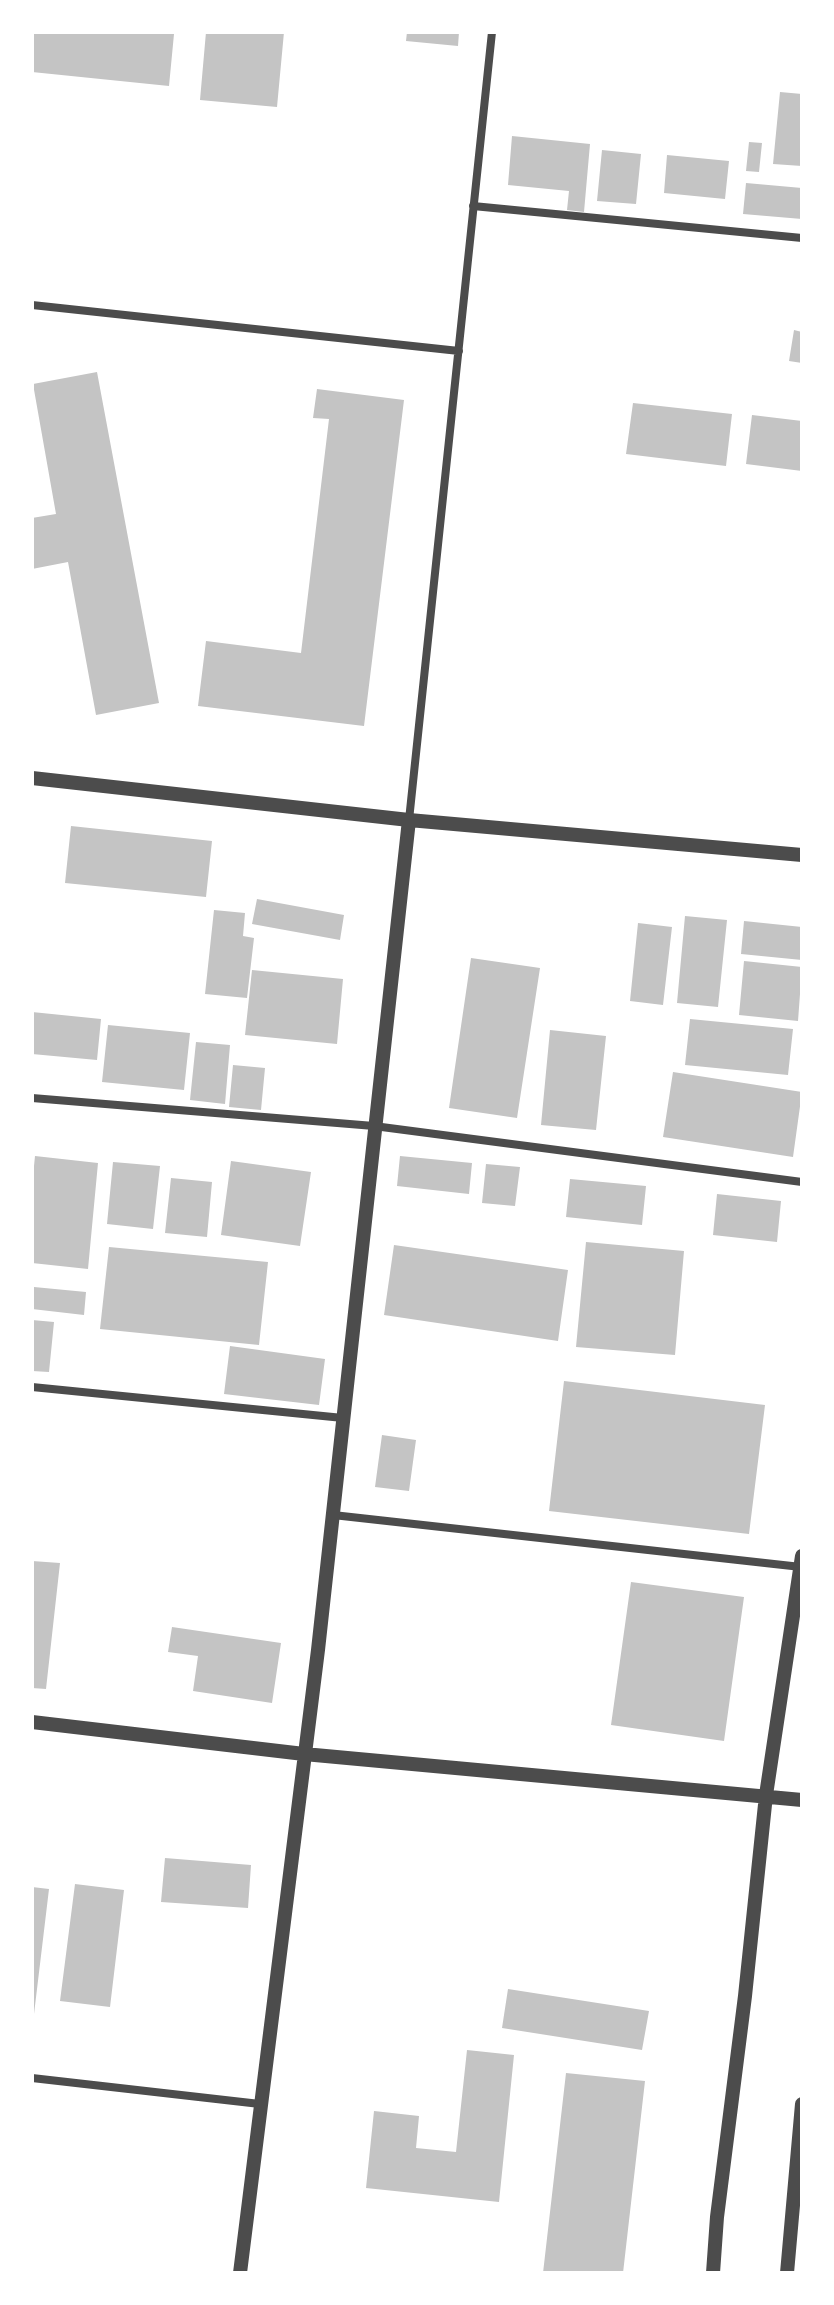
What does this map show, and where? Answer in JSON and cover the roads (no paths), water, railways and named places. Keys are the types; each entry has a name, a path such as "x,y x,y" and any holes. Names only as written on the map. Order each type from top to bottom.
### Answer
{"street":[{"path":"240,2273 318,1650 492,32"},
{"path":"473,206 802,238"},
{"path":"32,305 459,351"},
{"path":"32,778 409,820 802,855"},
{"path":"32,1098 374,1126 802,1182"},
{"path":"32,1387 343,1418"},
{"path":"332,1515 801,1567"},
{"path":"713,2273 766,1795 802,1556"},
{"path":"32,1722 304,1754 802,1800"},
{"path":"32,2078 260,2104"},
{"path":"787,2273 802,2104"}]}
